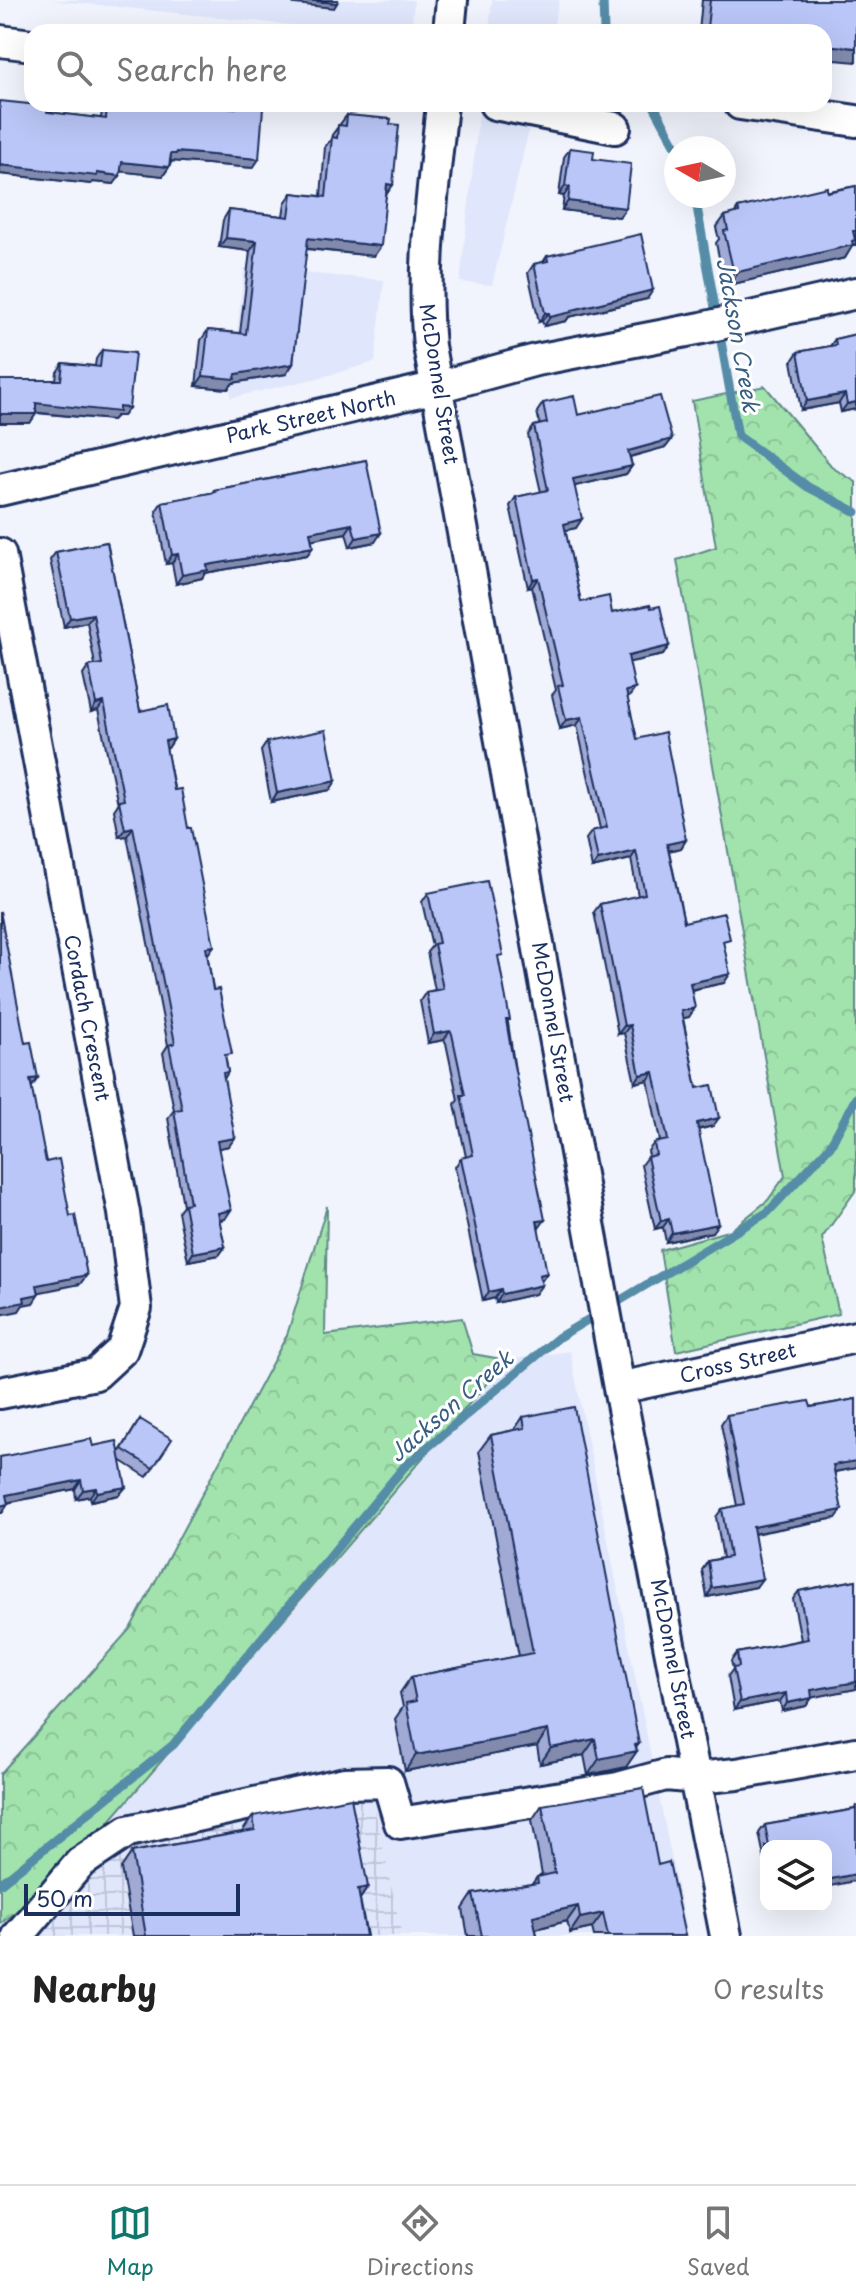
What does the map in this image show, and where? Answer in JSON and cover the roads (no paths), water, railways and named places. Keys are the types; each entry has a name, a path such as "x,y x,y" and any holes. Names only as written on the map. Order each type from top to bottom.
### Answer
{"street":[{"path":"450,24 452,0"},
{"path":"0,41 24,44"},
{"name":"McDonnel Street","path":"441,112 425,286 429,346 619,1388 726,1936"},
{"path":"535,112 615,128"},
{"path":"795,112 856,121"},
{"name":"Park Street North","path":"0,490 437,387 536,360 702,328 856,293"},
{"name":"Cordach Crescent","path":"0,554 124,1213 136,1308 122,1350 96,1374 0,1393"},
{"name":"Cross Street","path":"619,1388 856,1337"},
{"path":"18,1936 80,1863 128,1831 345,1783 388,1782 400,1823 618,1788 666,1775 697,1778 737,1774 856,1753"}],"waterway":[{"name":"Jackson Creek","path":"603,0 604,24"},
{"name":"Jackson Creek","path":"657,112 670,136"},
{"name":"Jackson Creek","path":"697,208 738,436 808,487 856,512"},
{"name":"Jackson Creek","path":"0,1884 173,1745 404,1467 559,1337 768,1212 830,1146 856,1098"}]}
